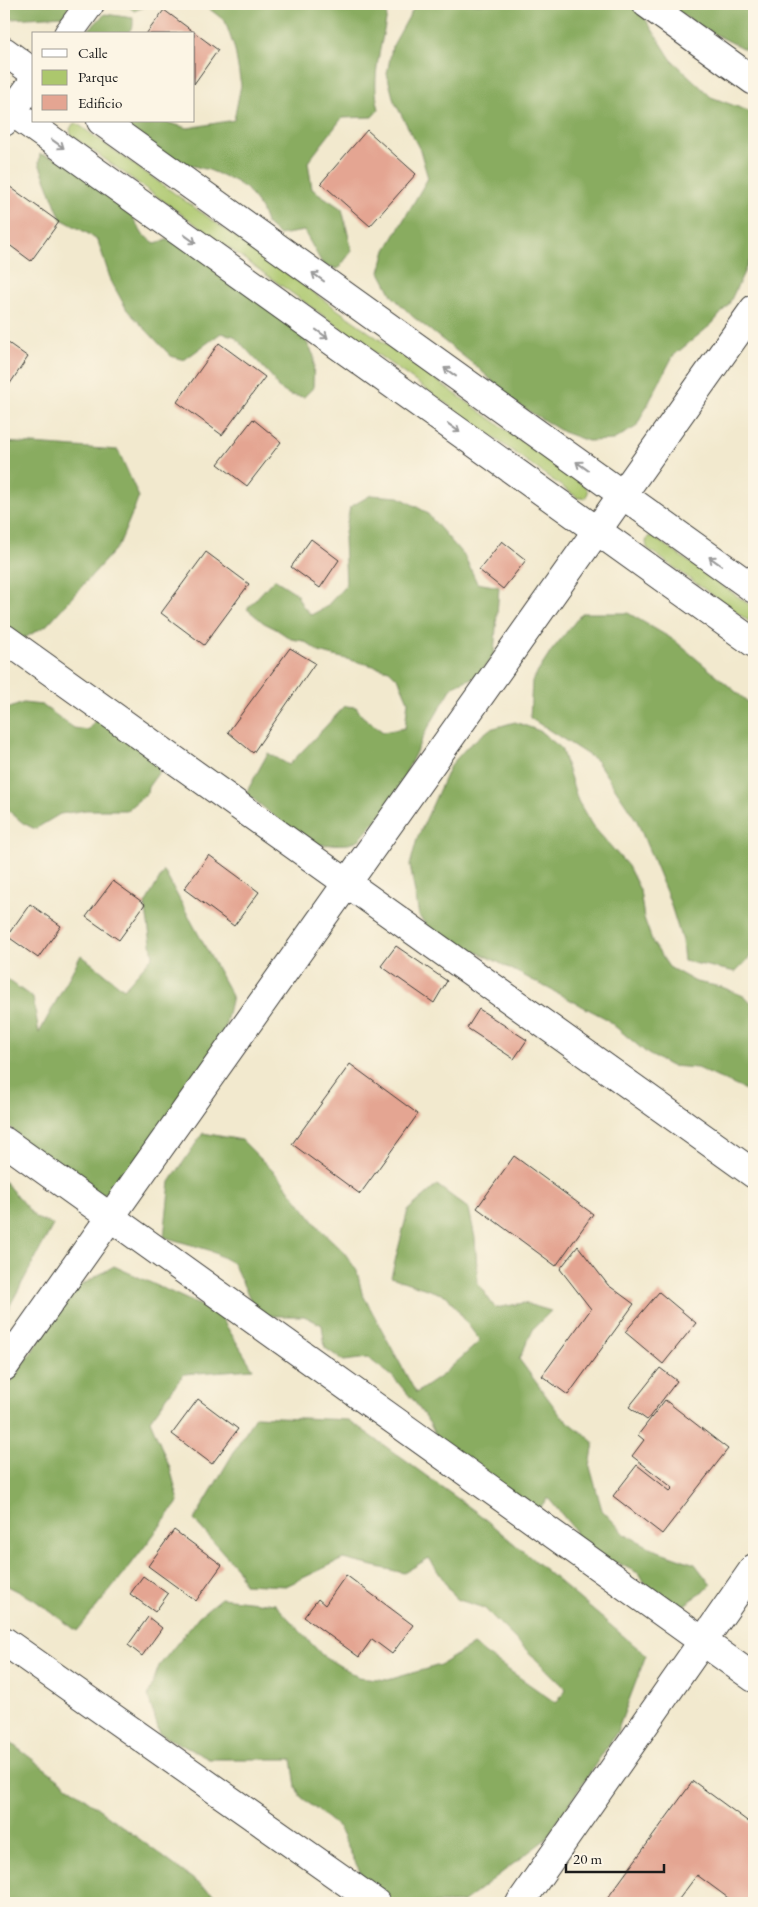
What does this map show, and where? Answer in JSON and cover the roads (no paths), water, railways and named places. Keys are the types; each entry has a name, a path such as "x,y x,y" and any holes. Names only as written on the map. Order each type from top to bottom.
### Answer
{"street":[{"path":"69,32 90,4"},
{"path":"647,4 754,81"},
{"path":"4,52 32,72"},
{"path":"32,83 6,113 754,644"},
{"path":"102,122 754,589"},
{"path":"4,1368 754,309"},
{"path":"4,638 754,1174"},
{"path":"4,1141 754,1678"},
{"path":"520,1903 754,1568"},
{"path":"4,1641 376,1903"}]}
